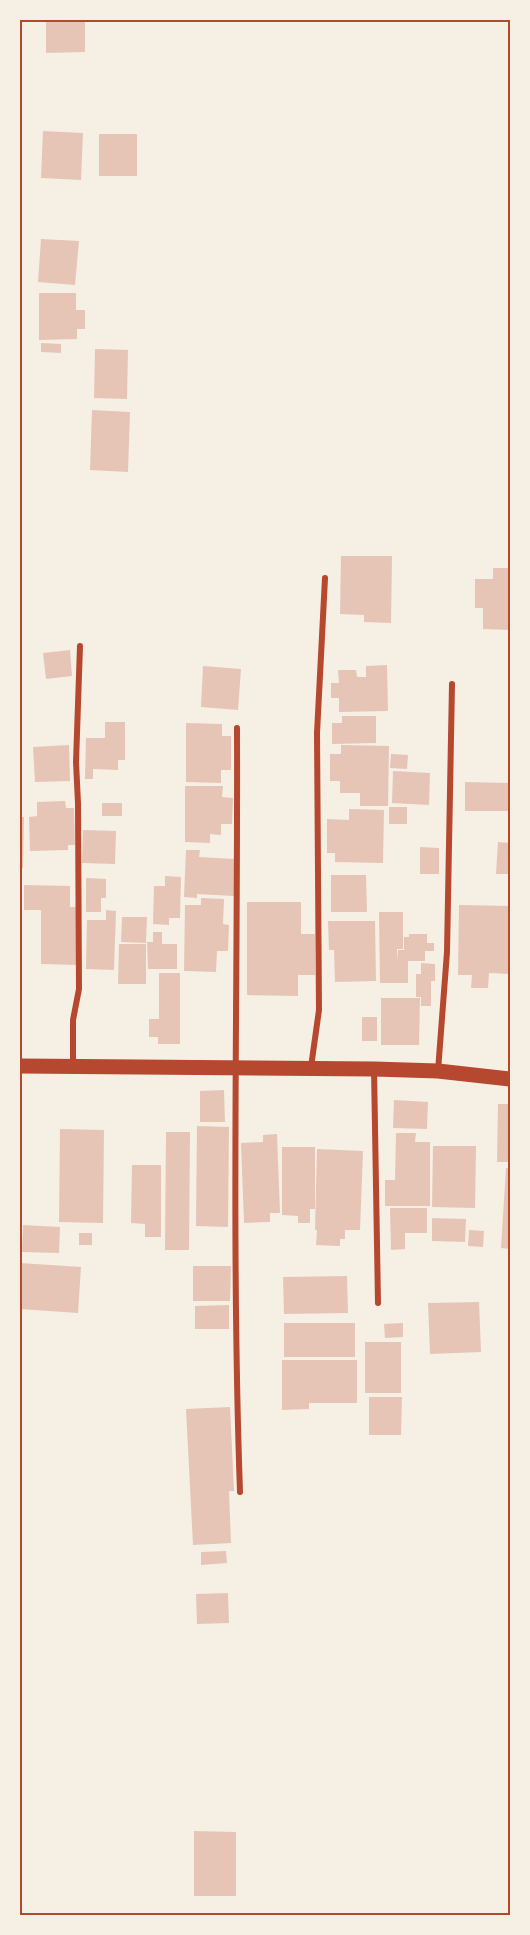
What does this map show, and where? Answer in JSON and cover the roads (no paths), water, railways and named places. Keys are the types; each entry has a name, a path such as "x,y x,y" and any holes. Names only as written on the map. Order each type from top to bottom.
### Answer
{"main road":[{"path":"20,1066 311,1067 438,1071 510,1079"}],"street":[{"path":"311,1067 319,1010 317,733 325,578"},
{"path":"73,1066 73,1020 79,989 76,762 80,645"},
{"path":"438,1071 447,952 452,684"},
{"path":"237,728 238,900 234,1066 237,1410 240,1492"},
{"path":"374,1069 378,1303"}]}
